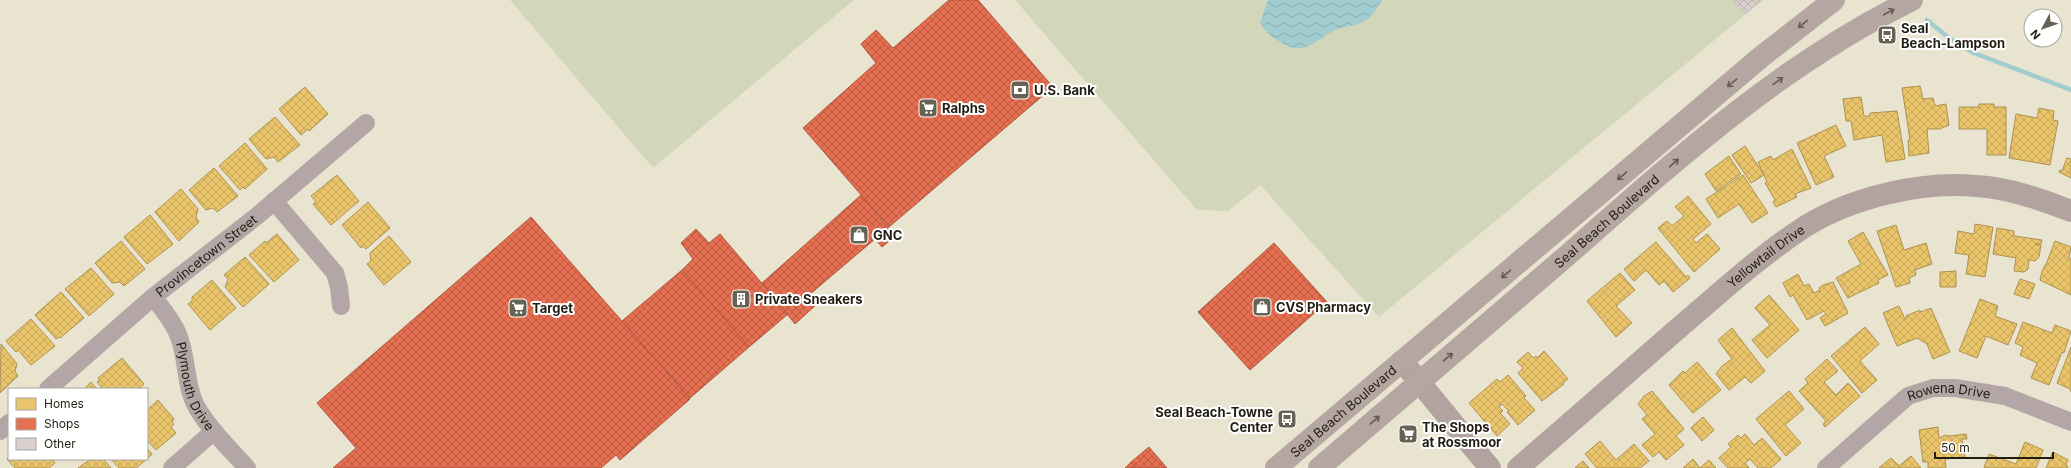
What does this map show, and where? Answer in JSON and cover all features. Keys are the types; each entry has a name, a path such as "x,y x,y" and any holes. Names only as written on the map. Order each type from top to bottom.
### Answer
{"main road":[{"name":"Seal Beach Boulevard","path":"1276,468 1755,63 1834,0"},
{"name":"Seal Beach Boulevard","path":"1319,468 1702,138 1777,81 1841,39 1908,1"}],"street":[{"name":"Provincetown Street","path":"49,388 153,297 274,201 366,123"},
{"name":"Yellowtail Drive","path":"1518,468 1754,263 1808,225 1834,212 1861,201 1913,189 1976,186 2010,191 2041,199 2071,211"},
{"path":"274,201 335,273 339,287 341,306"},
{"name":"Plymouth Drive","path":"153,297 167,314 178,333 188,380 196,405 214,431 246,468"},
{"path":"1402,361 1418,383 1490,468"},
{"name":"Rowena Drive","path":"1826,468 1908,396 1932,388 1955,388 2005,396 2071,422"},
{"path":"0,431 8,424"},
{"path":"172,468 214,431"}],"green space":[{"path":"510,0 854,0 653,168"},
{"path":"1015,0 1763,0 1379,317 1260,185 1228,211 1197,210"}],"water":[{"path":"1268,0 1382,0 1374,13 1364,21 1333,31 1311,45 1294,48 1280,42 1262,27 1260,23"}],"building: Homes":[{"path":"1920,86 1923,99 1933,98 1935,106 1946,104 1949,125 1940,129 1927,129 1929,153 1909,156 1908,140 1910,140 1902,88"},
{"path":"305,87 328,114 309,131 308,129 301,135 279,109"},
{"path":"1861,97 1864,116 1870,116 1870,113 1897,111 1905,159 1886,162 1882,135 1854,140 1851,121 1846,121 1843,99"},
{"path":"1979,104 1994,104 1994,107 2006,107 2006,155 1987,155 1987,129 1959,129 1959,107 1979,107"},
{"path":"2039,108 2054,111 2053,120 2058,121 2050,165 2009,158 2016,114 2037,118"},
{"path":"275,117 300,145 278,162 274,157 266,159 249,139"},
{"path":"1836,125 1846,146 1824,156 1834,177 1816,185 1797,143"},
{"path":"245,143 267,169 245,189 243,187 240,190 219,166"},
{"path":"1745,146 1764,175 1751,183 1732,155"},
{"path":"1792,149 1811,188 1795,194 1797,197 1776,207 1773,202 1775,200 1765,183 1767,182 1758,162 1771,156 1773,160"},
{"path":"1729,156 1741,174 1716,191 1705,174"},
{"path":"2067,158 2071,159 2071,178 2059,172 2060,170 2062,171"},
{"path":"214,168 238,196 217,212 213,208 206,210 189,190"},
{"path":"337,175 359,201 331,225 313,204 316,202 311,196"},
{"path":"1743,175 1768,213 1752,223 1739,204 1718,218 1706,199"},
{"path":"181,189 198,209 196,217 199,222 179,241 155,212"},
{"path":"1688,196 1711,224 1693,239 1696,243 1707,234 1720,249 1694,272 1658,228 1667,221 1672,226 1684,216 1675,207"},
{"path":"368,202 390,228 366,249 363,246 361,248 342,225"},
{"path":"150,215 173,244 147,264 124,237"},
{"path":"1975,224 1993,227 1985,277 1966,274 1969,255 1955,253 1958,231 1974,234"},
{"path":"1896,225 1904,250 1926,243 1932,264 1915,270 1916,275 1909,278 1910,283 1896,287 1877,231"},
{"path":"1997,228 2014,231 2014,236 2042,240 2041,244 2035,244 2041,245 2039,257 2035,261 2029,260 2028,269 2024,272 2014,271 2016,258 1993,254"},
{"path":"1863,232 1888,275 1878,280 1879,283 1848,298 1836,278 1861,264 1848,241"},
{"path":"277,234 299,260 274,282 249,255 265,241 266,243"},
{"path":"389,236 411,262 384,285 367,264 371,261 370,253"},
{"path":"121,241 145,269 124,286 120,282 112,283 95,263"},
{"path":"2055,241 2071,247 2069,258 2071,259 2071,295 2040,280 2042,271"},
{"path":"1656,242 1686,277 1688,275 1690,278 1673,292 1664,281 1659,285 1646,270 1634,281 1624,269"},
{"path":"245,257 269,284 243,307 225,287 228,279 224,275"},
{"path":"91,268 114,294 89,316 65,289"},
{"path":"1956,271 1956,287 1940,287 1940,272"},
{"path":"1620,273 1635,290 1616,306 1632,323 1616,337 1587,301"},
{"path":"1798,274 1804,286 1809,284 1814,293 1820,290 1819,288 1823,285 1833,282 1848,313 1825,326 1820,318 1826,314 1824,311 1807,320 1793,295 1790,297 1783,283"},
{"path":"2020,279 2035,284 2029,299 2014,294"},
{"path":"212,280 236,308 210,330 188,304 192,301 192,297"},
{"path":"61,292 84,318 60,338 59,337 56,339 35,315"},
{"path":"1769,295 1799,330 1767,358 1752,340 1770,325 1755,308"},
{"path":"1980,299 1998,306 1995,316 2017,324 2008,345 1986,336 1977,358 1959,351"},
{"path":"1899,306 1905,319 1907,318 1906,316 1920,310 1921,312 1931,308 1950,352 1933,359 1927,344 1917,338 1897,346 1883,313"},
{"path":"31,319 55,346 31,365 18,350 16,352 6,341"},
{"path":"2023,322 2052,333 2055,325 2071,331 2064,353 2062,352 2049,385 2031,378 2037,363 2020,355 2023,347 2015,343"},
{"path":"1865,327 1879,344 1860,361 1877,380 1862,393 1831,356"},
{"path":"1732,328 1765,371 1751,383 1745,377 1729,390 1716,374 1722,366 1732,359 1718,340"},
{"path":"1,344 17,364 15,371 18,376 0,393"},
{"path":"2071,347 2071,392 2070,389 2057,383"},
{"path":"1544,351 1568,379 1563,383 1564,384 1542,401 1518,373 1523,368 1517,362 1528,352 1533,358 1536,356 1537,358"},
{"path":"122,358 144,384 140,388 102,388 97,382 100,380 98,378"},
{"path":"1827,359 1838,371 1824,382 1836,395 1848,383 1860,396 1825,427 1823,424 1826,421 1799,391 1808,383 1805,379"},
{"path":"1697,362 1721,390 1693,413 1669,385 1683,371 1685,373"},
{"path":"1508,375 1526,396 1524,398 1535,410 1518,425 1507,412 1509,411 1502,404 1499,407 1503,411 1500,413 1510,424 1497,436 1469,403 1497,379 1500,382"},
{"path":"91,382 96,388 85,388"},
{"path":"1652,391 1684,429 1676,436 1684,445 1666,460 1659,452 1653,457 1642,445 1655,434 1642,419 1647,415 1638,404 1644,396"},
{"path":"1789,391 1804,409 1785,425 1801,443 1786,456 1756,419"},
{"path":"158,400 174,419 172,422 174,424 171,427 176,433 156,450 148,441 148,409"},
{"path":"1703,417 1714,430 1702,441 1691,428"},
{"path":"1938,427 1939,438 1945,435 1966,434 1967,439 1962,439 1965,457 1945,459 1946,468 1928,468 1928,462 1923,462 1919,430"},
{"path":"1745,434 1754,445 1762,438 1781,459 1771,468 1758,468 1750,459 1745,463 1749,468 1728,468 1719,458 1731,447 1728,444 1738,435 1741,438"},
{"path":"1600,441 1616,460 1634,444 1649,461 1640,468 1597,468 1585,454"},
{"path":"2025,442 2043,450 2036,468 1984,468 1989,454 2016,464"},
{"path":"148,449 152,454 148,458"},
{"path":"2053,452 2068,460 2066,464 2068,468 2046,468"},
{"path":"1911,456 1921,468 1879,468 1891,458 1899,466"},
{"path":"7,459 53,460 55,463 49,468 15,468"},
{"path":"1693,459 1700,468 1683,468"},
{"path":"90,460 104,460 111,468 78,468"},
{"path":"112,460 146,460 136,468 119,468"},
{"path":"1709,460 1716,468 1700,468"},
{"path":"1583,461 1589,468 1575,468"}],"building: Shops":[{"name":"Ralphs","path":"949,0 978,0 1053,87 889,227 803,128 876,63 861,44 876,30 893,48"},
{"path":"861,195 895,236 882,247 875,239 809,295 817,304 795,324 762,283"},
{"name":"Target","path":"531,217 690,399 620,460 616,455 601,468 333,468 356,448 317,403"},
{"name":"Private Sneakers","path":"696,229 709,243 720,234 788,314 749,347 682,270 693,259 681,243"},
{"name":"CVS Pharmacy","path":"1274,243 1327,302 1250,370 1198,312"},
{"path":"682,270 749,347 690,398 622,321"},
{"path":"1149,447 1167,468 1136,468 1131,462"},
{"path":"1131,462 1136,468 1125,468"}],"building: Other":[{"path":"1733,0 1761,0 1745,14"}],"waterway":[{"path":"1927,20 1949,38 1974,53 2071,90"}],"place":[{"name":"Seal Beach-Lampson","path":"1887,35"},
{"name":"U.S. Bank","path":"1020,90"},
{"name":"Ralphs","path":"928,108"},
{"name":"GNC","path":"859,235"},
{"name":"Private Sneakers","path":"741,299"},
{"name":"CVS Pharmacy","path":"1262,307"},
{"name":"Target","path":"518,308"},
{"name":"Seal Beach-Towne Center","path":"1287,419"},
{"name":"The Shops at Rossmoor","path":"1408,434"}]}
